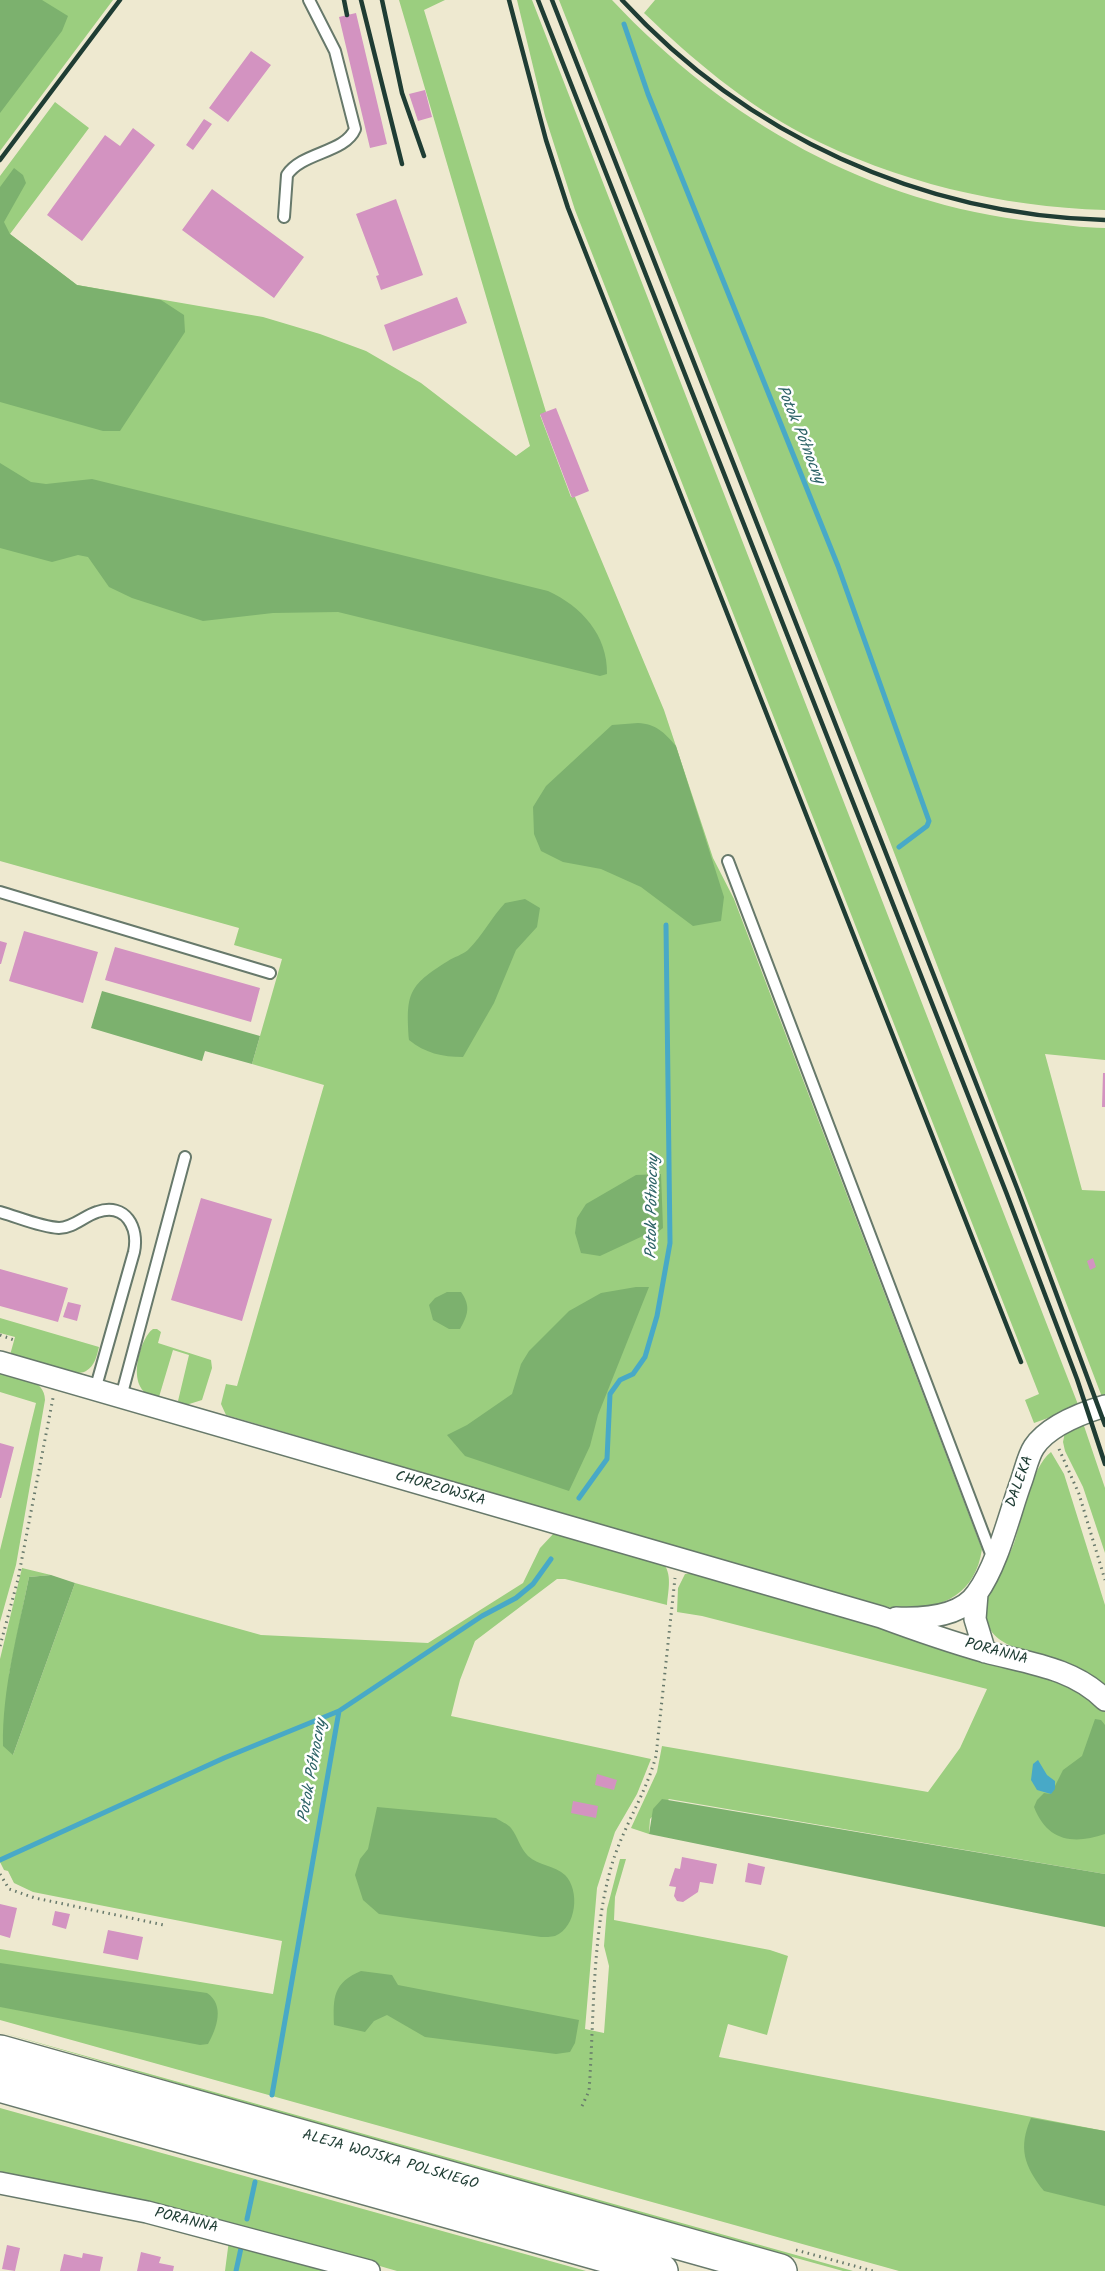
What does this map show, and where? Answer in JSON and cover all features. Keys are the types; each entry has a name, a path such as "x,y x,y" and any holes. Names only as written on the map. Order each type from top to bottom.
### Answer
{"main road":[{"name":"ALEJA WOJSKA POLSKIEGO","path":"0,2052 780,2271"},
{"path":"0,2085 661,2271"}],"street":[{"name":"CHORZOWSKA","path":"0,1362 881,1617"},
{"name":"DALEKA","path":"986,1652 975,1619 977,1594 993,1560 1034,1448 1051,1431 1105,1406"},
{"path":"881,1617 920,1619 943,1614 969,1602 977,1594"},
{"name":"PORANNA","path":"881,1617 986,1652 1047,1667 1072,1676 1096,1690 1105,1700"},
{"name":"PORANNA","path":"0,2183 147,2211 369,2271"}],"lane":[{"path":"284,217 287,175 291,170 298,163 348,140 355,129 334,51 309,0"},
{"path":"728,861 993,1560"},
{"path":"0,892 270,973"},
{"path":"121,1397 185,1157"},
{"path":"0,1212 61,1228 98,1211 109,1210 126,1215 133,1223 136,1234 134,1252 95,1390"}],"path":[{"path":"0,1335 14,1340"},
{"path":"0,1646 18,1579 57,1379"},
{"path":"1051,1431 1079,1494 1105,1580"},
{"path":"582,2106 589,2091 605,1892 616,1851 651,1774 656,1756 677,1558"},
{"path":"0,1874 9,1889 35,1898 164,1925"}],"green space":[{"path":"0,0 113,0 0,151"},
{"path":"0,0 42,0 68,16 62,31 0,113"},
{"path":"399,0 445,0 424,10 546,412 540,415 571,497 575,497 664,710 713,858 734,899 982,1549 977,1568 969,1582 959,1593 946,1601 915,1608 880,1606 226,1415 221,1404 226,1384 237,1386 324,1085 252,1064 282,959 234,945 239,928 0,861 0,176 55,102 89,128 10,234 77,285 263,317 320,334 366,351 421,383 516,456 530,446"},
{"path":"517,0 532,0 1079,1407 1034,1423 1025,1400 1039,1394 575,210 545,116"},
{"path":"559,0 612,0 656,44 752,119 804,150 859,176 915,196 975,212 1037,222 1105,228 1105,1060 1045,1054 1082,1190 1105,1191 1105,1396 1102,1397 890,842"},
{"path":"655,0 1105,0 1105,210 1027,204 950,189 875,166 838,151 781,122 739,94 700,63 644,13"},
{"path":"14,168 23,175 26,183 4,222 10,234 77,285 161,300 184,315 185,332 120,431 103,431 0,402 0,187"},
{"path":"0,463 31,482 46,484 92,479 548,591 571,605 590,624 603,647 607,674 600,676 338,612 273,613 203,621 132,598 109,587 88,557 78,555 52,562 0,548"},
{"path":"638,723 650,725 659,730 676,746 724,897 721,921 693,926 641,887 601,869 563,862 541,851 534,834 533,807 546,786 612,725"},
{"path":"525,899 540,908 537,927 516,950 494,1003 463,1057 434,1053 409,1040 409,1002 417,985 434,970 468,950 505,903"},
{"path":"102,991 260,1036 252,1064 205,1051 202,1061 91,1028"},
{"path":"661,1174 663,1228 655,1234 645,1235 600,1256 581,1253 575,1233 577,1218 586,1204 636,1175"},
{"path":"649,1287 598,1415 590,1446 569,1491 465,1456 447,1435 467,1425 512,1394 521,1364 529,1351 569,1311 601,1293"},
{"path":"447,1292 461,1292 466,1302 466,1315 460,1329 449,1329 433,1320 429,1305 435,1298"},
{"path":"0,1318 99,1347 95,1360 86,1371 70,1373 10,1355 15,1337 0,1333"},
{"path":"153,1329 161,1332 158,1343 211,1360 212,1368 202,1400 186,1405 178,1401 189,1355 173,1350 159,1397 148,1394 141,1387 137,1377 139,1354 148,1334"},
{"path":"0,1372 22,1377 35,1383 44,1393 45,1400 16,1565 0,1622 0,1550 36,1403 0,1392"},
{"path":"1083,1423 1105,1488 1105,1553 1083,1487 1065,1451 1063,1442 1065,1432"},
{"path":"1051,1452 1064,1474 1105,1605 1105,1686 1077,1667 1011,1646 999,1639 991,1630 986,1618 988,1594 1012,1548 1033,1480 1044,1459"},
{"path":"555,1532 662,1562 669,1577 667,1605 565,1579 557,1579 475,1641 460,1680 451,1716 651,1759 637,1794 615,1832 597,1888 585,2029 604,2033 609,1966 604,1946 607,1909 620,1859 626,1859 615,1897 614,1920 770,1950 788,1956 767,2035 728,2024 719,2057 1105,2131 1105,2271 899,2271 0,2020 0,1949 273,1994 282,1941 33,1892 14,1883 8,1871 4,1870 0,1862 0,1659 22,1568 51,1575 29,1577 9,1675 13,1755 75,1583 261,1635 428,1643 523,1583 540,1548"},
{"path":"693,1573 918,1639 933,1647 1070,1685 1105,1712 1105,1874 669,1799 650,1819 649,1834 631,1828 657,1772 662,1746 928,1792 960,1748 987,1689 702,1616 677,1612 678,1588 685,1574"},
{"path":"51,1575 75,1583 13,1755 3,1746 3,1725 8,1682 29,1577"},
{"path":"1095,1719 1101,1720 1105,1725 1105,1834 1082,1839 1062,1837 1046,1827 1034,1807 1044,1793 1051,1794 1063,1770 1082,1756"},
{"path":"662,1799 1105,1874 1105,1927 649,1834 653,1809"},
{"path":"377,1807 496,1818 506,1824 513,1831 528,1856 561,1872 570,1882 574,1908 568,1925 555,1936 541,1937 379,1914 363,1900 355,1875 360,1859 368,1849"},
{"path":"0,1963 207,1993 216,2004 218,2017 208,2044 200,2045 0,2007"},
{"path":"361,1971 392,1975 398,1985 579,2020 575,2043 570,2052 556,2054 425,2037 387,2015 374,2021 365,2032 334,2025 335,1999 340,1986"},
{"path":"0,2032 853,2271 843,2271 403,2149"},
{"path":"0,2108 586,2271 397,2271 338,2254 0,2178"},
{"path":"1031,2118 1105,2131 1105,2206 1044,2191 1032,2173 1025,2156 1025,2139"},
{"path":"229,2240 342,2271 225,2271"}],"water":[{"path":"1038,1760 1047,1775 1055,1781 1055,1789 1051,1794 1037,1790 1031,1780 1033,1764"}],"building":[{"path":"356,13 387,144 370,148 339,17"},
{"path":"251,51 271,65 228,122 209,108"},
{"path":"425,90 432,117 418,121 409,94"},
{"path":"204,119 212,124 193,150 186,145"},
{"path":"133,128 155,145 82,241 47,215 105,135 120,146"},
{"path":"212,189 304,257 274,298 182,230"},
{"path":"396,199 423,275 381,290 376,276 379,275 356,214"},
{"path":"457,297 467,323 393,351 384,325"},
{"path":"556,408 589,491 572,498 540,414"},
{"path":"24,931 98,952 83,1003 9,981"},
{"path":"0,941 7,943 1,964 0,964"},
{"path":"115,947 260,988 251,1022 105,980"},
{"path":"1103,1073 1105,1073 1105,1107 1102,1107"},
{"path":"201,1198 272,1219 242,1321 171,1300"},
{"path":"1093,1258 1096,1267 1090,1270 1087,1261"},
{"path":"0,1269 68,1288 58,1322 0,1306"},
{"path":"68,1302 81,1305 77,1321 63,1317"},
{"path":"0,1443 14,1447 1,1498 0,1498"},
{"path":"597,1774 617,1780 614,1790 595,1785"},
{"path":"573,1801 598,1806 596,1818 571,1813"},
{"path":"682,1857 717,1864 713,1884 700,1882 698,1892 683,1902 677,1901 674,1896 676,1887 669,1886 675,1868 680,1869"},
{"path":"748,1863 765,1867 761,1885 745,1882"},
{"path":"0,1904 17,1908 10,1938 0,1935"},
{"path":"55,1911 70,1914 66,1929 52,1925"},
{"path":"108,1930 143,1937 138,1960 103,1953"},
{"path":"7,2245 20,2248 15,2271 2,2269"},
{"path":"141,2252 161,2257 159,2263 174,2266 173,2271 137,2271"},
{"path":"83,2253 103,2257 100,2271 60,2271 64,2254 82,2258"}],"waterway":[{"name":"Potok Północny","path":"624,24 648,94 838,566 929,821 927,826 899,847"},
{"name":"Potok Północny","path":"579,1498 607,1459 610,1394 620,1380 633,1374 645,1357 657,1316 670,1243 666,925"},
{"name":"Potok Północny","path":"272,2095 339,1711 482,1616 516,1598 533,1584 551,1559"},
{"path":"0,1860 224,1758 339,1711"},
{"name":"Potok Północny","path":"247,2219 255,2182"},
{"name":"Potok Północny","path":"236,2271 241,2248"}],"railway":[{"path":"0,160 120,0"},
{"path":"344,0 347,15"},
{"path":"361,0 402,164"},
{"path":"382,0 402,93 424,156"},
{"path":"509,0 546,140 568,208 1021,1362"},
{"path":"538,0 1006,1192 1077,1379 1105,1464"},
{"path":"552,0 1017,1188 1105,1425"},
{"path":"622,0 671,48 724,91 781,128 841,159 904,184 969,202 1037,215 1105,220"}]}
